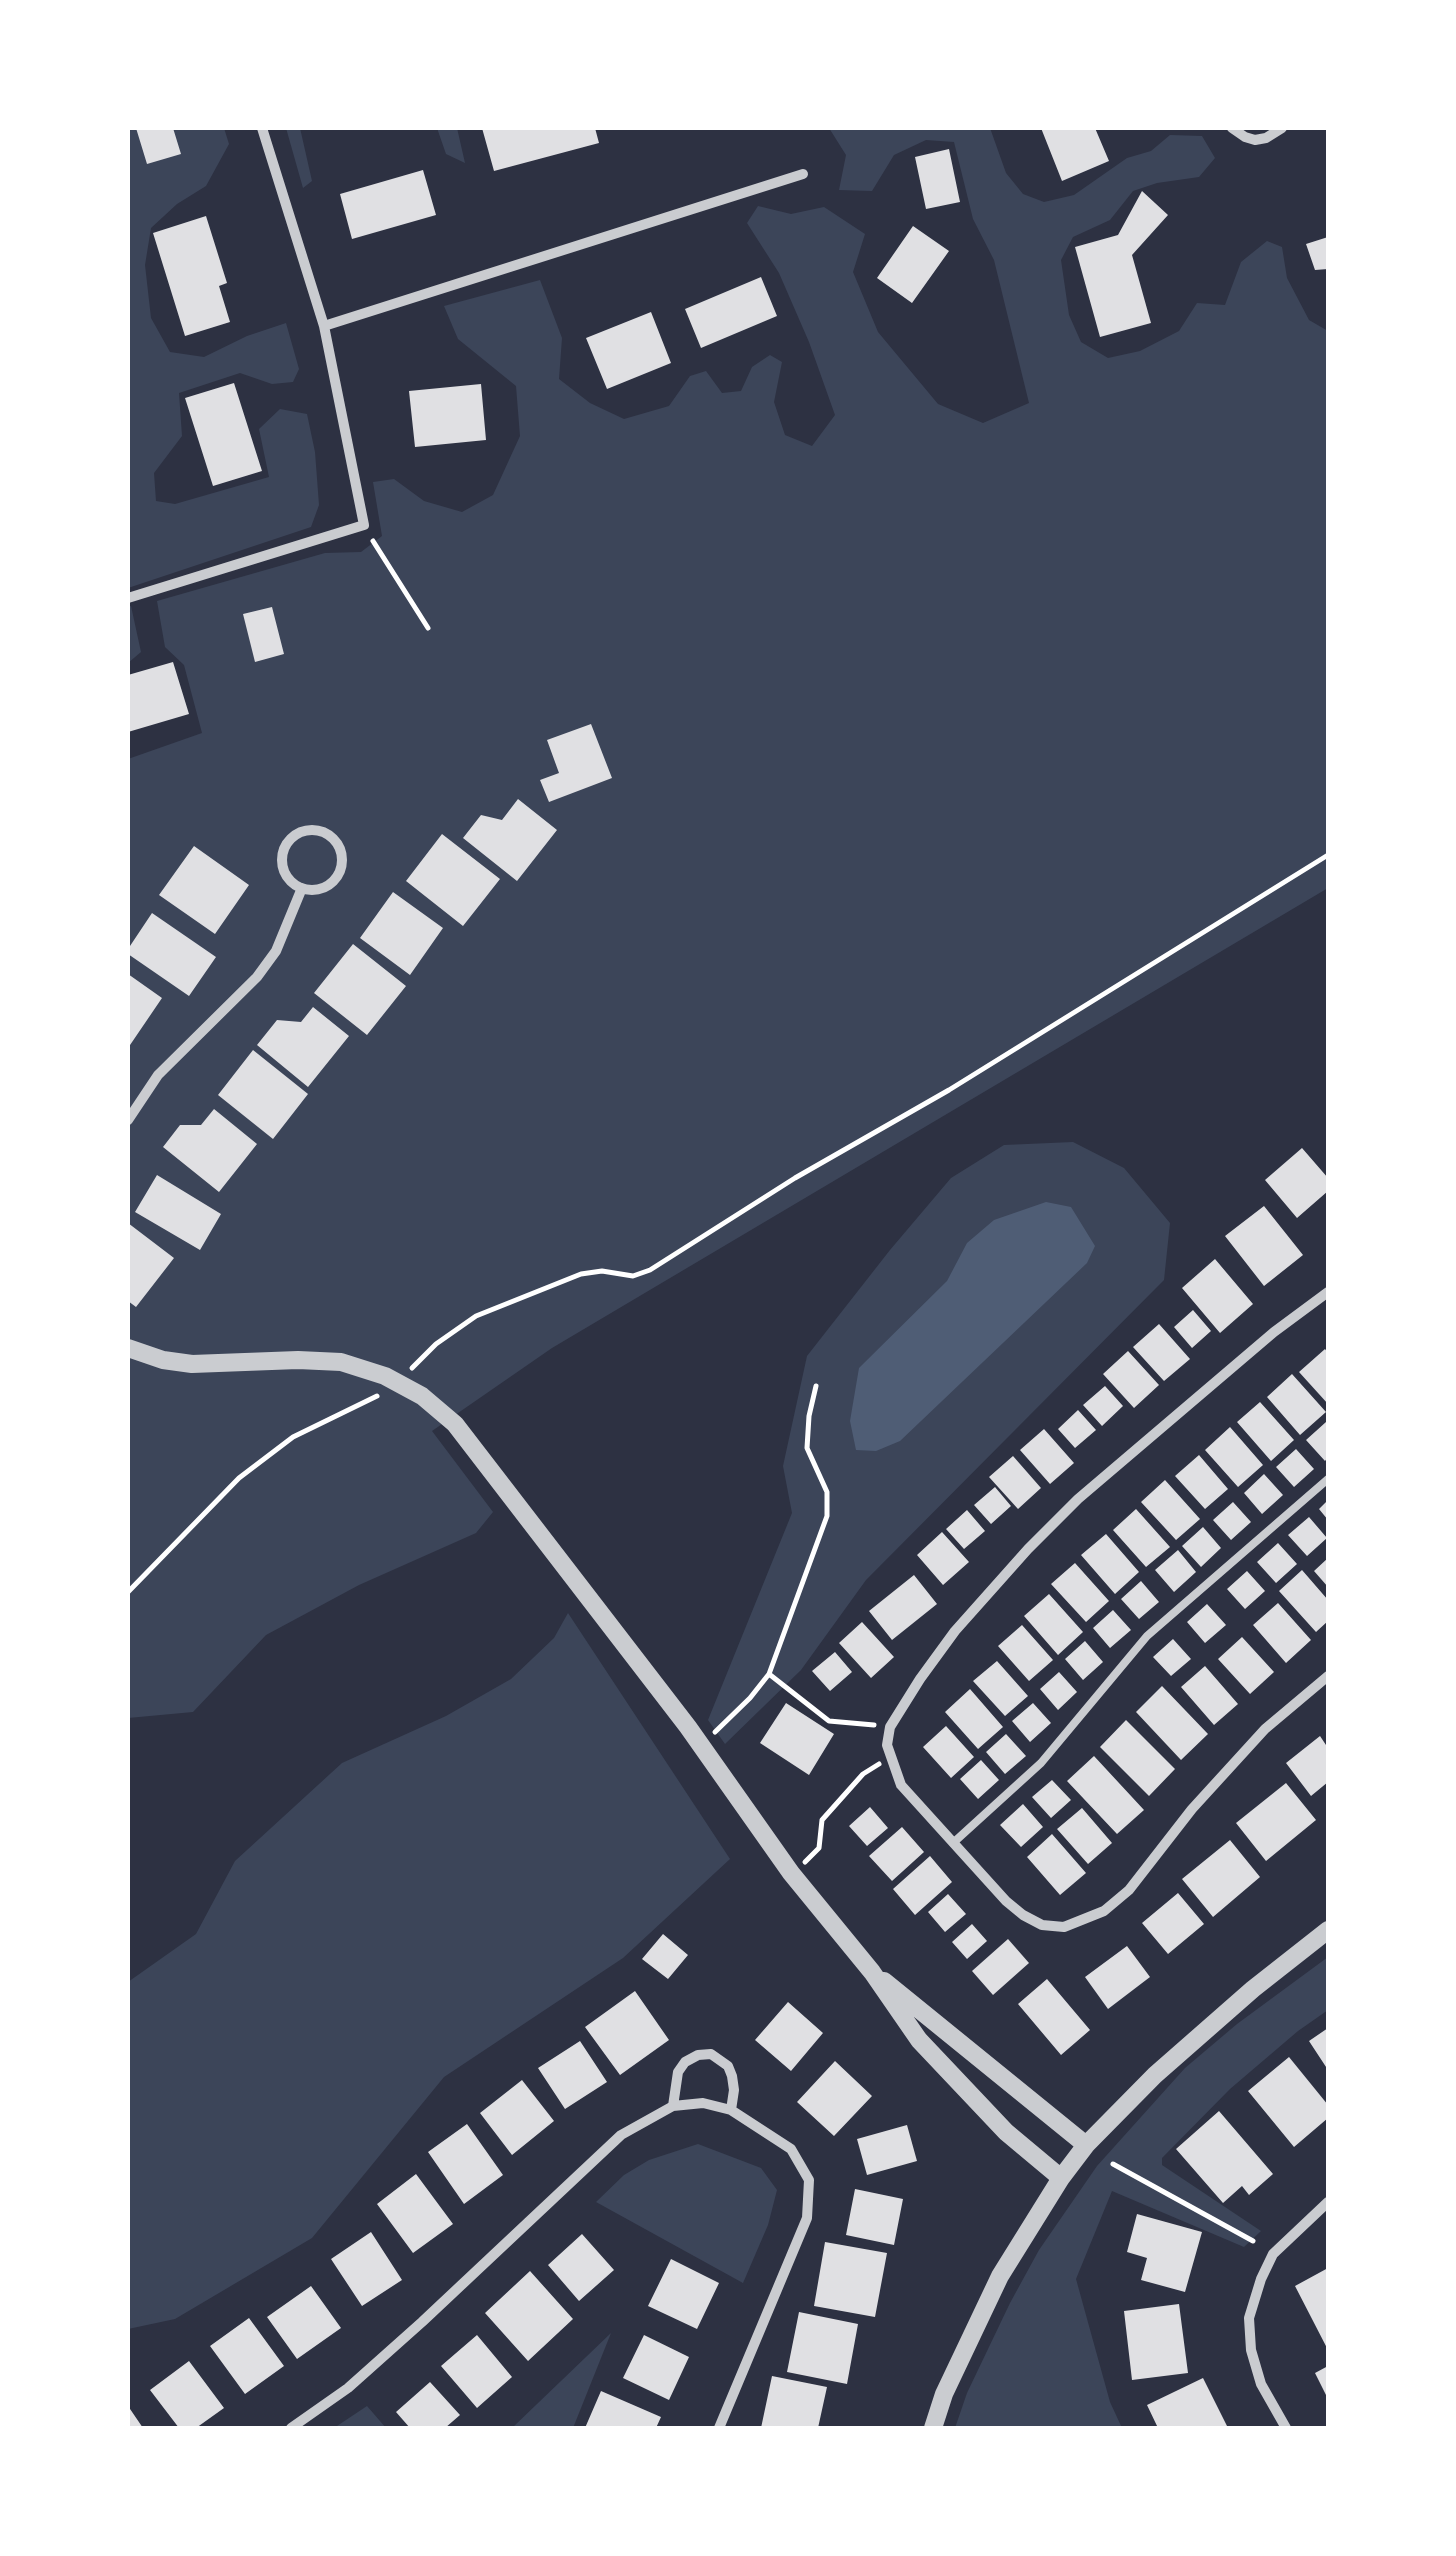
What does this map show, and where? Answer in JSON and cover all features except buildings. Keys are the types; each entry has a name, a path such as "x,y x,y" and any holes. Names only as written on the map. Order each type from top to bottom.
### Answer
{"street":[{"path":"128,598 364,525 324,326 262,128"},
{"path":"1232,128 1255,140 1282,128"},
{"path":"324,326 803,174"},
{"path":"320,830 337,842 342,860 340,870 329,884 312,890 302,888 286,875 282,855 292,837 320,830"},
{"path":"128,1120 158,1075 257,977 276,951 302,888"},
{"path":"1328,1292 1274,1332 1078,1499 1028,1549 955,1632 890,1727 887,1746 902,1784 1022,1915 1042,1925 1064,1927 1104,1911 1129,1890 1192,1809 1265,1729 1328,1676"},
{"path":"128,1348 163,1360 192,1364 341,1362 398,1382 455,1424 711,1759 791,1873 872,1972 919,2040 1006,2132 1061,2178"},
{"path":"933,2428 944,2394 992,2291 1061,2178 1086,2145 1155,2074 1328,1930"},
{"path":"872,1972 1086,2145"},
{"path":"672,2106 678,2072 685,2062 711,2054 728,2066 732,2076 730,2110"},
{"path":"291,2428 348,2388 622,2136 672,2106 703,2104 730,2110 791,2149 809,2180 807,2218 720,2428"},
{"path":"1286,2428 1260,2384 1251,2350 1249,2318 1260,2279 1273,2254 1328,2202"}],"lane":[{"path":"954,1843 1040,1763 1147,1636 1328,1480"}],"path":[{"path":"364,525 428,628"},
{"path":"128,1592 252,1468 293,1437 371,1400 398,1382 436,1344 476,1316 581,1274 602,1271 633,1276 650,1270 1328,855"},
{"path":"713,1734 769,1674 827,1516 827,1492 807,1448 816,1386"},
{"path":"769,1674 829,1721 890,1727"},
{"path":"791,1873 815,1855 822,1820 863,1774 890,1758"},
{"path":"1112,2164 1253,2241"}],"shaded area":[{"path":"128,128 224,128 229,144 206,186 177,204 151,228 145,265 151,318 170,352 204,357 286,323 299,369 293,382 272,384 240,373 179,393 182,436 154,473 156,501 175,504 269,477 259,429 280,409 307,414 319,505 311,527 128,588"},
{"path":"286,128 300,128 312,181 303,188"},
{"path":"437,128 457,128 465,163 446,154"},
{"path":"829,128 990,128 1006,173 1023,194 1044,202 1074,195 1127,158 1151,151 1170,135 1202,136 1215,158 1199,177 1133,191 1110,220 1073,237 1061,260 1069,315 1081,342 1108,358 1140,351 1179,331 1197,303 1225,305 1241,262 1267,241 1282,247 1287,278 1309,320 1328,331 1328,888 552,1348 432,1431 493,1512 476,1533 359,1585 266,1635 193,1712 128,1718 128,759 202,733 184,665 165,647 157,601 325,553 361,552 382,536 373,482 394,479 424,501 462,512 493,495 520,436 516,386 458,339 444,306 540,280 562,338 559,379 590,403 624,419 669,406 690,376 706,371 722,393 741,391 752,367 770,355 782,362 774,402 785,435 812,446 835,415 779,273 747,223 758,206 791,214 824,207 865,234 853,272 878,332 938,404 983,423 1029,403 994,260 973,219 954,142 926,140 894,155 872,191 839,190 846,155"},
{"path":"131,606 141,652 128,663 128,607"},
{"path":"1073,1142 1124,1168 1170,1223 1164,1280 866,1580 801,1670 725,1744 708,1720 792,1513 783,1466 807,1356 951,1178 1004,1145"},
{"path":"1046,1202 1071,1207 1095,1246 1087,1263 900,1441 876,1451 856,1450 850,1421 859,1368 947,1281 967,1243 994,1220"},
{"path":"568,1613 730,1859 623,1958 444,2077 312,2238 175,2319 128,2329 128,1982 196,1934 235,1861 342,1763 446,1716 511,1679 554,1638"},
{"path":"1328,1957 1328,2010 1230,2089 1162,2158 1162,2165 1261,2231 1244,2247 1112,2191 1076,2279 1110,2402 1122,2428 955,2428 967,2393 1010,2303 1039,2250 1097,2166 1185,2068"},
{"path":"698,2144 761,2168 777,2190 768,2225 743,2283 596,2202 624,2175 649,2160"},
{"path":"611,2333 573,2428 512,2428"},
{"path":"367,2406 386,2428 334,2428"}]}
